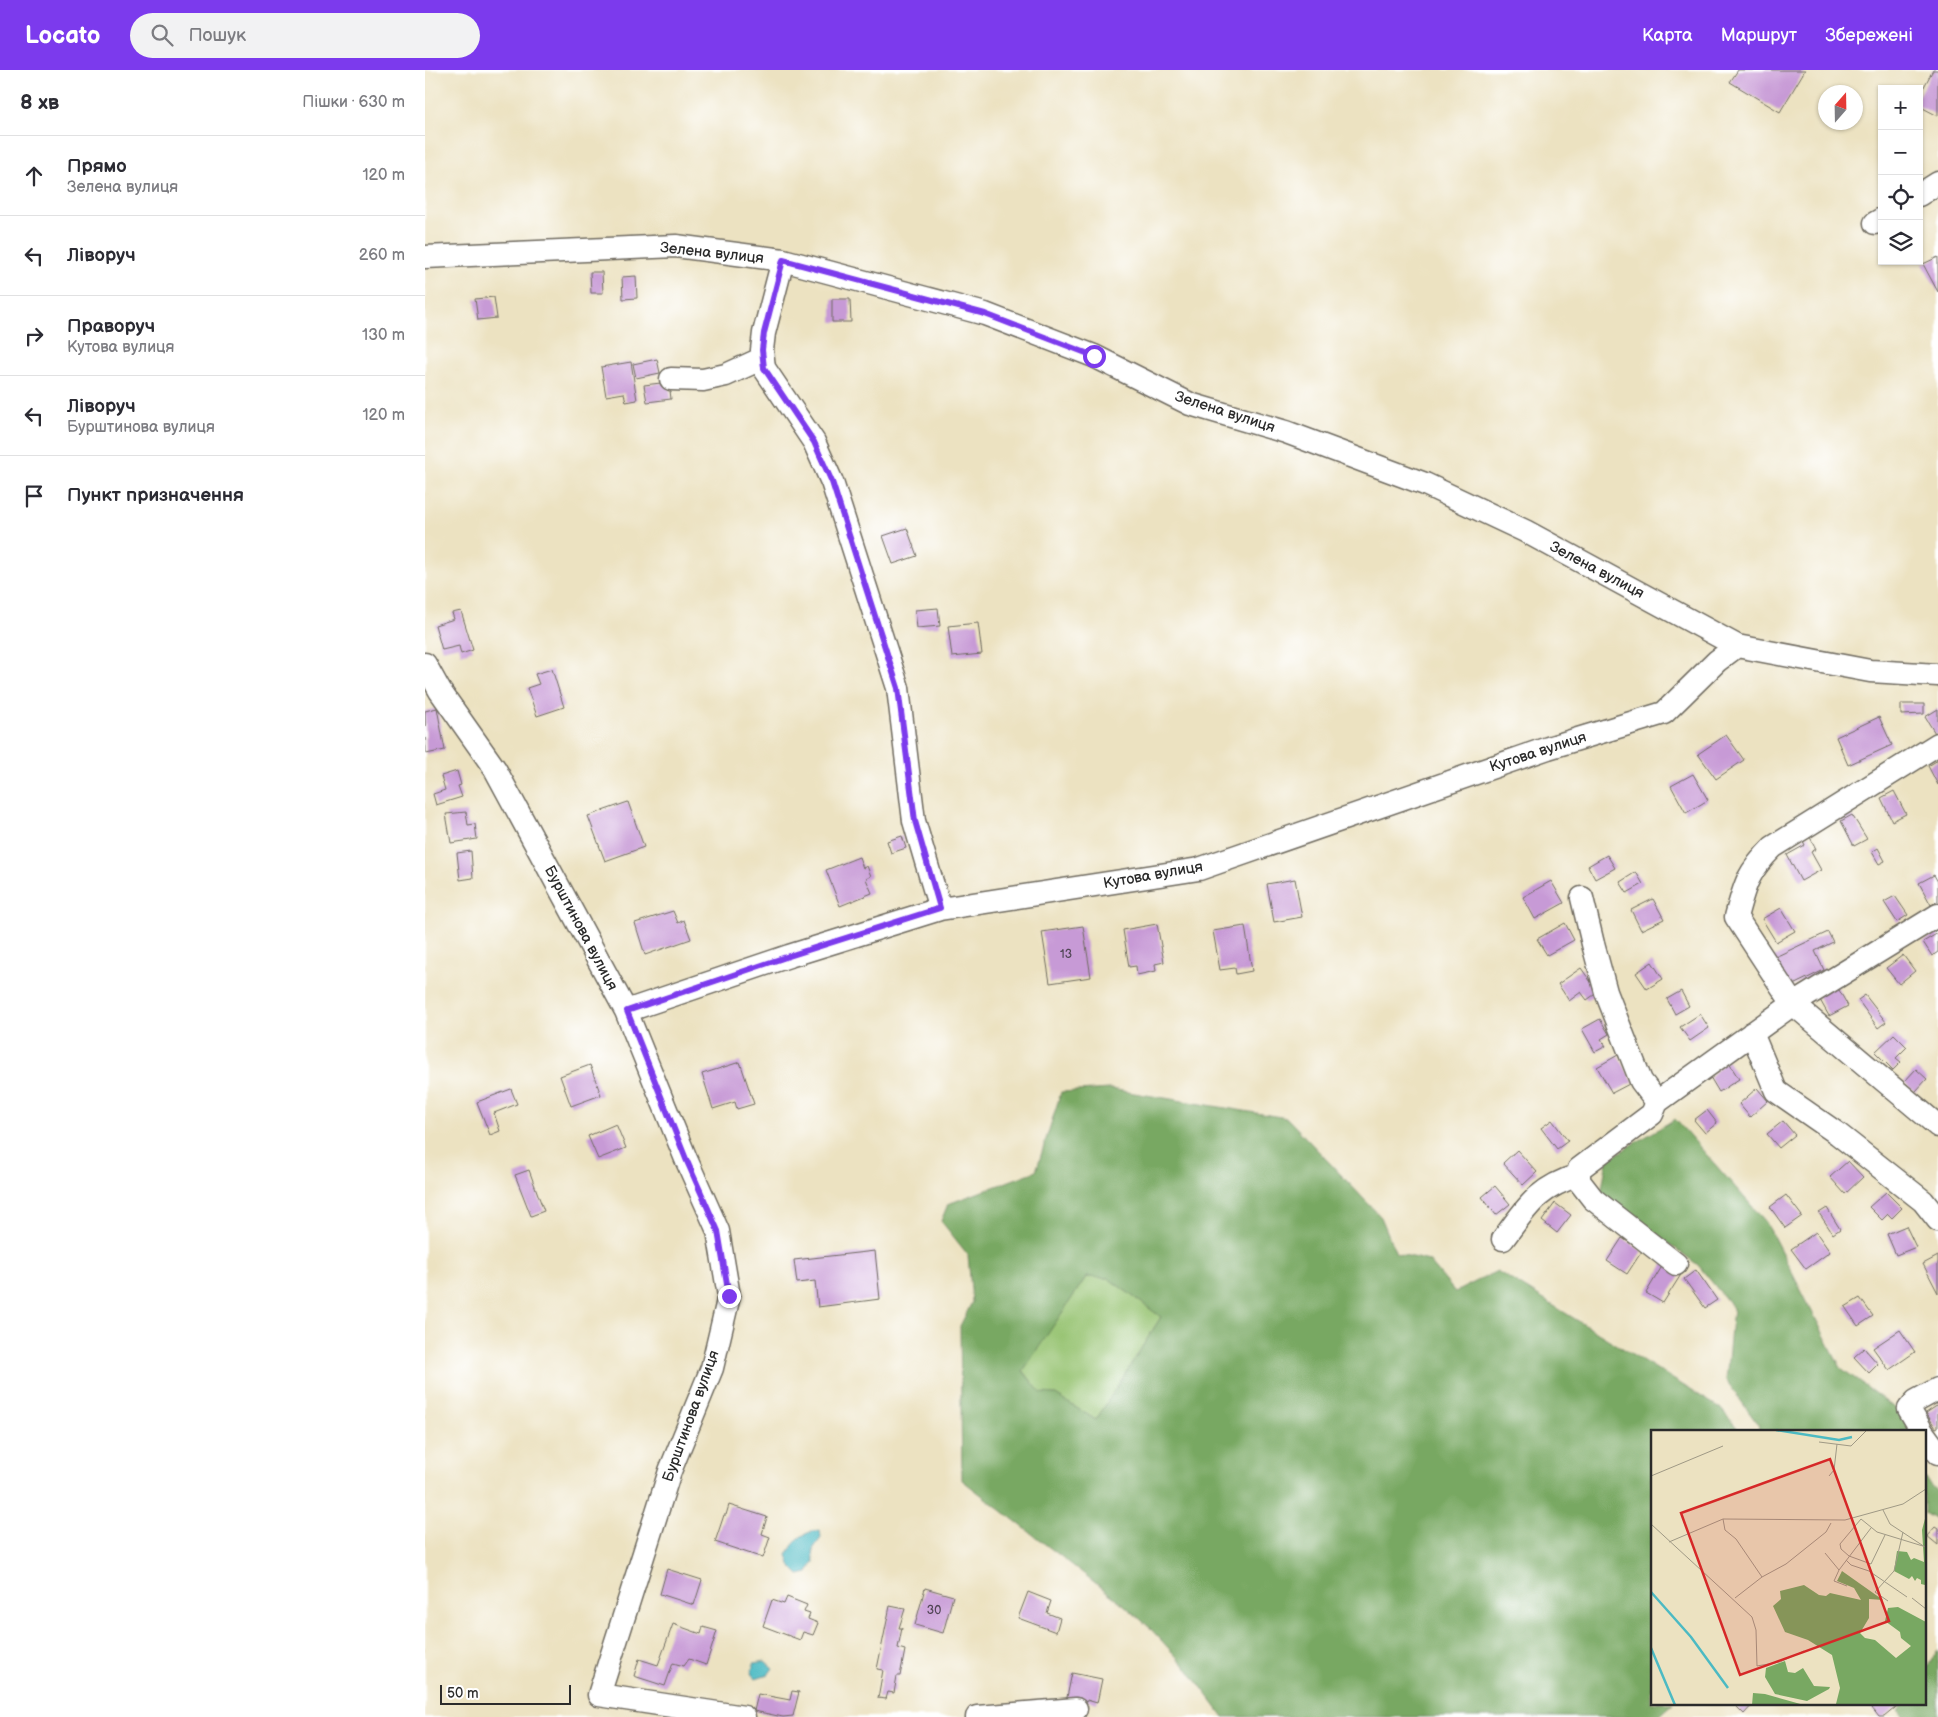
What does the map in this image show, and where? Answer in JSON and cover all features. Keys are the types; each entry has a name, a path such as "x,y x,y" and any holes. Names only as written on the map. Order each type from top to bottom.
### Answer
{"street":[{"path":"1923,192 1938,183"},
{"name":"Зелена вулиця","path":"425,257 676,246 783,260 985,314 1094,356 1190,404 1286,432 1425,484 1525,531 1737,646 1870,671 1938,675"},
{"path":"783,260 764,333 764,368 814,442 832,482 898,688 915,821 940,908"},
{"path":"671,379 703,380 726,375 763,358"},
{"name":"Кутова вулиця","path":"627,1011 789,956 940,908 1199,869 1548,748 1664,713 1717,661 1737,646"},
{"name":"Бурштинова вулиця","path":"425,664 440,691 495,769 627,1011 686,1159 718,1231 729,1296 712,1368 670,1471 599,1695 744,1717"},
{"path":"1938,744 1773,846 1755,866 1743,888 1737,917 1793,1004 1938,1126"},
{"path":"1583,898 1595,952 1619,1026 1641,1081 1657,1102"},
{"path":"1676,1264 1593,1200 1579,1181 1579,1169 1652,1114 1657,1102 1793,1004 1938,915"},
{"path":"1751,1034 1776,1090 1838,1134 1923,1201 1938,1220"},
{"path":"1503,1239 1535,1197 1559,1181 1579,1175"},
{"path":"1921,1430 1909,1409 1916,1401 1938,1389"},
{"path":"1925,1435 1938,1453"},
{"path":"977,1717 1076,1709"}],"green space":[{"path":"1110,1089 1287,1118 1381,1217 1396,1253 1429,1261 1455,1292 1497,1271 1720,1408 1739,1430 1651,1430 1651,1704 1673,1704 1658,1717 1224,1717 1187,1668 1148,1626 1124,1605 962,1480 960,1326 972,1302 968,1255 941,1221 948,1204 1036,1171 1061,1092","holes":["1086,1277 1108,1278 1161,1317 1096,1420 1054,1394 1041,1393 1023,1371"]},
{"path":"1675,1119 1766,1222 1841,1368 1917,1425 1916,1430 1758,1430 1759,1426 1726,1380 1733,1308 1698,1265 1601,1194 1607,1160"},
{"path":"1086,1277 1108,1278 1161,1317 1096,1420 1054,1394 1041,1394 1023,1370"},
{"path":"1925,1479 1938,1493 1938,1518 1936,1520 1925,1514"},
{"path":"1938,1650 1938,1717 1904,1717 1898,1710 1902,1704 1925,1704 1925,1670"}],"water":[{"path":"820,1530 821,1538 813,1549 814,1562 808,1573 799,1575 791,1567 787,1555 800,1538 808,1533"},
{"path":"765,1661 773,1668 768,1675 756,1679 751,1673 754,1663"}],"building":[{"path":"1738,70 1805,70 1780,112 1730,82"},
{"path":"1933,70 1938,70 1938,116 1923,108 1923,89"},
{"path":"1938,257 1938,292 1923,264"},
{"path":"590,272 602,272 603,293 591,293"},
{"path":"636,276 637,298 623,299 622,277"},
{"path":"494,297 497,318 478,320 475,299"},
{"path":"832,299 850,299 851,322 832,322"},
{"path":"657,359 660,373 636,378 633,364"},
{"path":"631,362 637,400 626,402 624,393 606,396 601,367"},
{"path":"669,382 671,399 647,402 644,385"},
{"path":"907,528 917,556 893,564 883,536"},
{"path":"938,608 940,626 917,628 915,610"},
{"path":"461,611 473,650 461,654 459,646 442,650 435,625 454,619 452,613"},
{"path":"978,623 982,654 952,657 948,626"},
{"path":"552,669 564,707 537,716 527,688 539,684 535,674"},
{"path":"1901,704 1924,704 1924,714 1901,715"},
{"path":"437,708 445,750 426,754 425,711"},
{"path":"1938,709 1938,738 1925,717"},
{"path":"1879,717 1892,745 1848,765 1836,737"},
{"path":"1726,735 1744,760 1716,779 1698,754"},
{"path":"1938,760 1938,785 1928,766"},
{"path":"457,771 461,785 458,786 462,797 436,805 433,794 445,790 441,776"},
{"path":"1693,774 1708,800 1686,813 1671,786"},
{"path":"1894,791 1906,814 1892,821 1881,798"},
{"path":"628,802 644,847 605,861 588,816"},
{"path":"466,812 468,825 475,824 477,839 451,843 446,814"},
{"path":"1852,815 1867,839 1854,846 1841,821"},
{"path":"1809,835 1816,849 1811,852 1821,870 1801,881 1787,855 1805,845 1802,839"},
{"path":"902,836 906,848 891,853 887,841"},
{"path":"1878,848 1885,861 1879,864 1872,852"},
{"path":"471,851 473,878 460,880 457,853"},
{"path":"1607,855 1615,868 1595,879 1588,866"},
{"path":"859,857 863,868 867,866 871,876 866,879 872,893 840,906 826,870"},
{"path":"1636,872 1643,884 1627,893 1620,882"},
{"path":"1934,875 1938,882 1938,901 1931,905 1919,883"},
{"path":"1295,879 1302,917 1274,922 1267,884"},
{"path":"1551,881 1564,903 1535,919 1523,897"},
{"path":"1895,896 1908,915 1897,922 1884,902"},
{"path":"1653,899 1664,919 1641,930 1631,910"},
{"path":"1781,908 1795,931 1776,942 1762,919"},
{"path":"673,911 678,923 684,920 691,939 645,955 635,923"},
{"path":"1565,923 1574,940 1547,955 1537,939"},
{"path":"1157,924 1164,962 1155,964 1156,971 1137,975 1136,966 1129,967 1123,930"},
{"path":"1083,926 1091,977 1050,983 1042,932"},
{"path":"1245,926 1252,971 1236,974 1235,968 1220,970 1213,931"},
{"path":"1828,932 1833,942 1815,951 1824,970 1791,986 1771,959"},
{"path":"1938,933 1938,952 1932,956 1923,942"},
{"path":"1903,955 1915,971 1899,984 1886,968"},
{"path":"1652,962 1663,979 1647,989 1636,973"},
{"path":"1581,968 1598,992 1587,1000 1581,992 1569,1001 1558,984"},
{"path":"1834,981 1848,1006 1829,1016 1815,991"},
{"path":"1681,991 1689,1006 1675,1014 1667,999"},
{"path":"1865,995 1886,1022 1878,1028 1858,1000"},
{"path":"1700,1014 1709,1028 1690,1041 1680,1027"},
{"path":"1600,1019 1609,1034 1601,1039 1606,1046 1595,1052 1582,1029"},
{"path":"1894,1034 1907,1047 1896,1058 1901,1062 1893,1070 1875,1052"},
{"path":"1618,1055 1633,1082 1612,1093 1597,1067"},
{"path":"1727,1060 1739,1079 1719,1092 1710,1077"},
{"path":"740,1062 754,1104 737,1109 735,1102 713,1109 702,1074"},
{"path":"590,1065 601,1095 571,1106 560,1076"},
{"path":"1916,1069 1927,1079 1915,1092 1904,1082"},
{"path":"1757,1088 1768,1101 1750,1117 1739,1104"},
{"path":"511,1089 517,1104 494,1113 500,1131 490,1135 477,1102"},
{"path":"1707,1110 1717,1123 1705,1133 1694,1120"},
{"path":"1552,1120 1568,1141 1557,1149 1541,1128"},
{"path":"1783,1121 1795,1135 1779,1148 1767,1134"},
{"path":"616,1124 626,1148 598,1159 588,1136"},
{"path":"1517,1150 1537,1172 1523,1185 1503,1163"},
{"path":"1848,1161 1863,1177 1845,1194 1830,1177"},
{"path":"529,1170 544,1211 531,1216 515,1175"},
{"path":"1495,1186 1510,1204 1496,1215 1482,1197"},
{"path":"1886,1192 1902,1208 1892,1218 1888,1214 1882,1220 1869,1207"},
{"path":"1786,1195 1802,1216 1785,1228 1770,1207"},
{"path":"1555,1203 1571,1215 1557,1233 1542,1221"},
{"path":"1827,1208 1840,1229 1833,1234 1819,1213"},
{"path":"1906,1226 1916,1247 1896,1255 1887,1234"},
{"path":"1816,1232 1830,1252 1806,1269 1791,1249"},
{"path":"1622,1238 1642,1251 1627,1274 1607,1261"},
{"path":"875,1251 880,1299 818,1307 815,1281 797,1283 794,1260"},
{"path":"1938,1256 1938,1293 1923,1264"},
{"path":"1664,1263 1682,1273 1663,1303 1646,1293"},
{"path":"1696,1270 1717,1300 1705,1308 1684,1279"},
{"path":"1860,1298 1873,1316 1858,1326 1845,1307"},
{"path":"1900,1330 1915,1352 1889,1370 1873,1348"},
{"path":"1864,1348 1878,1364 1869,1373 1854,1357"},
{"path":"1938,1405 1938,1427 1936,1428 1926,1413"},
{"path":"729,1505 767,1517 762,1534 770,1537 763,1558 715,1542"},
{"path":"1935,1527 1938,1529 1938,1545 1927,1536"},
{"path":"667,1569 702,1580 694,1605 660,1594"},
{"path":"925,1588 953,1596 943,1633 915,1625"},
{"path":"1028,1592 1051,1601 1047,1613 1060,1618 1056,1632 1018,1618"},
{"path":"787,1597 807,1605 804,1612 810,1614 808,1619 818,1623 813,1635 803,1632 800,1640 763,1626 772,1600 784,1604"},
{"path":"890,1606 905,1609 899,1628 902,1628 898,1648 905,1650 900,1676 897,1676 894,1693 888,1692 886,1699 878,1698 883,1670 877,1669"},
{"path":"673,1624 701,1634 703,1627 717,1631 706,1665 689,1659 684,1666 673,1663 665,1686 634,1676 639,1659 658,1665"},
{"path":"1072,1673 1102,1679 1097,1703 1087,1700 1086,1706 1066,1702"},
{"path":"792,1691 799,1692 793,1716 783,1717 754,1711 758,1694 790,1700"},
{"path":"1734,1704 1753,1704 1744,1714"},
{"path":"1869,1704 1900,1704 1884,1717 1879,1717"}],"route":[{"path":"729,1296 718,1231 686,1159 627,1011 789,956 940,908 915,821 898,688 832,482 814,442 764,368 762,350 764,333 783,260 985,314 1094,356"}]}
